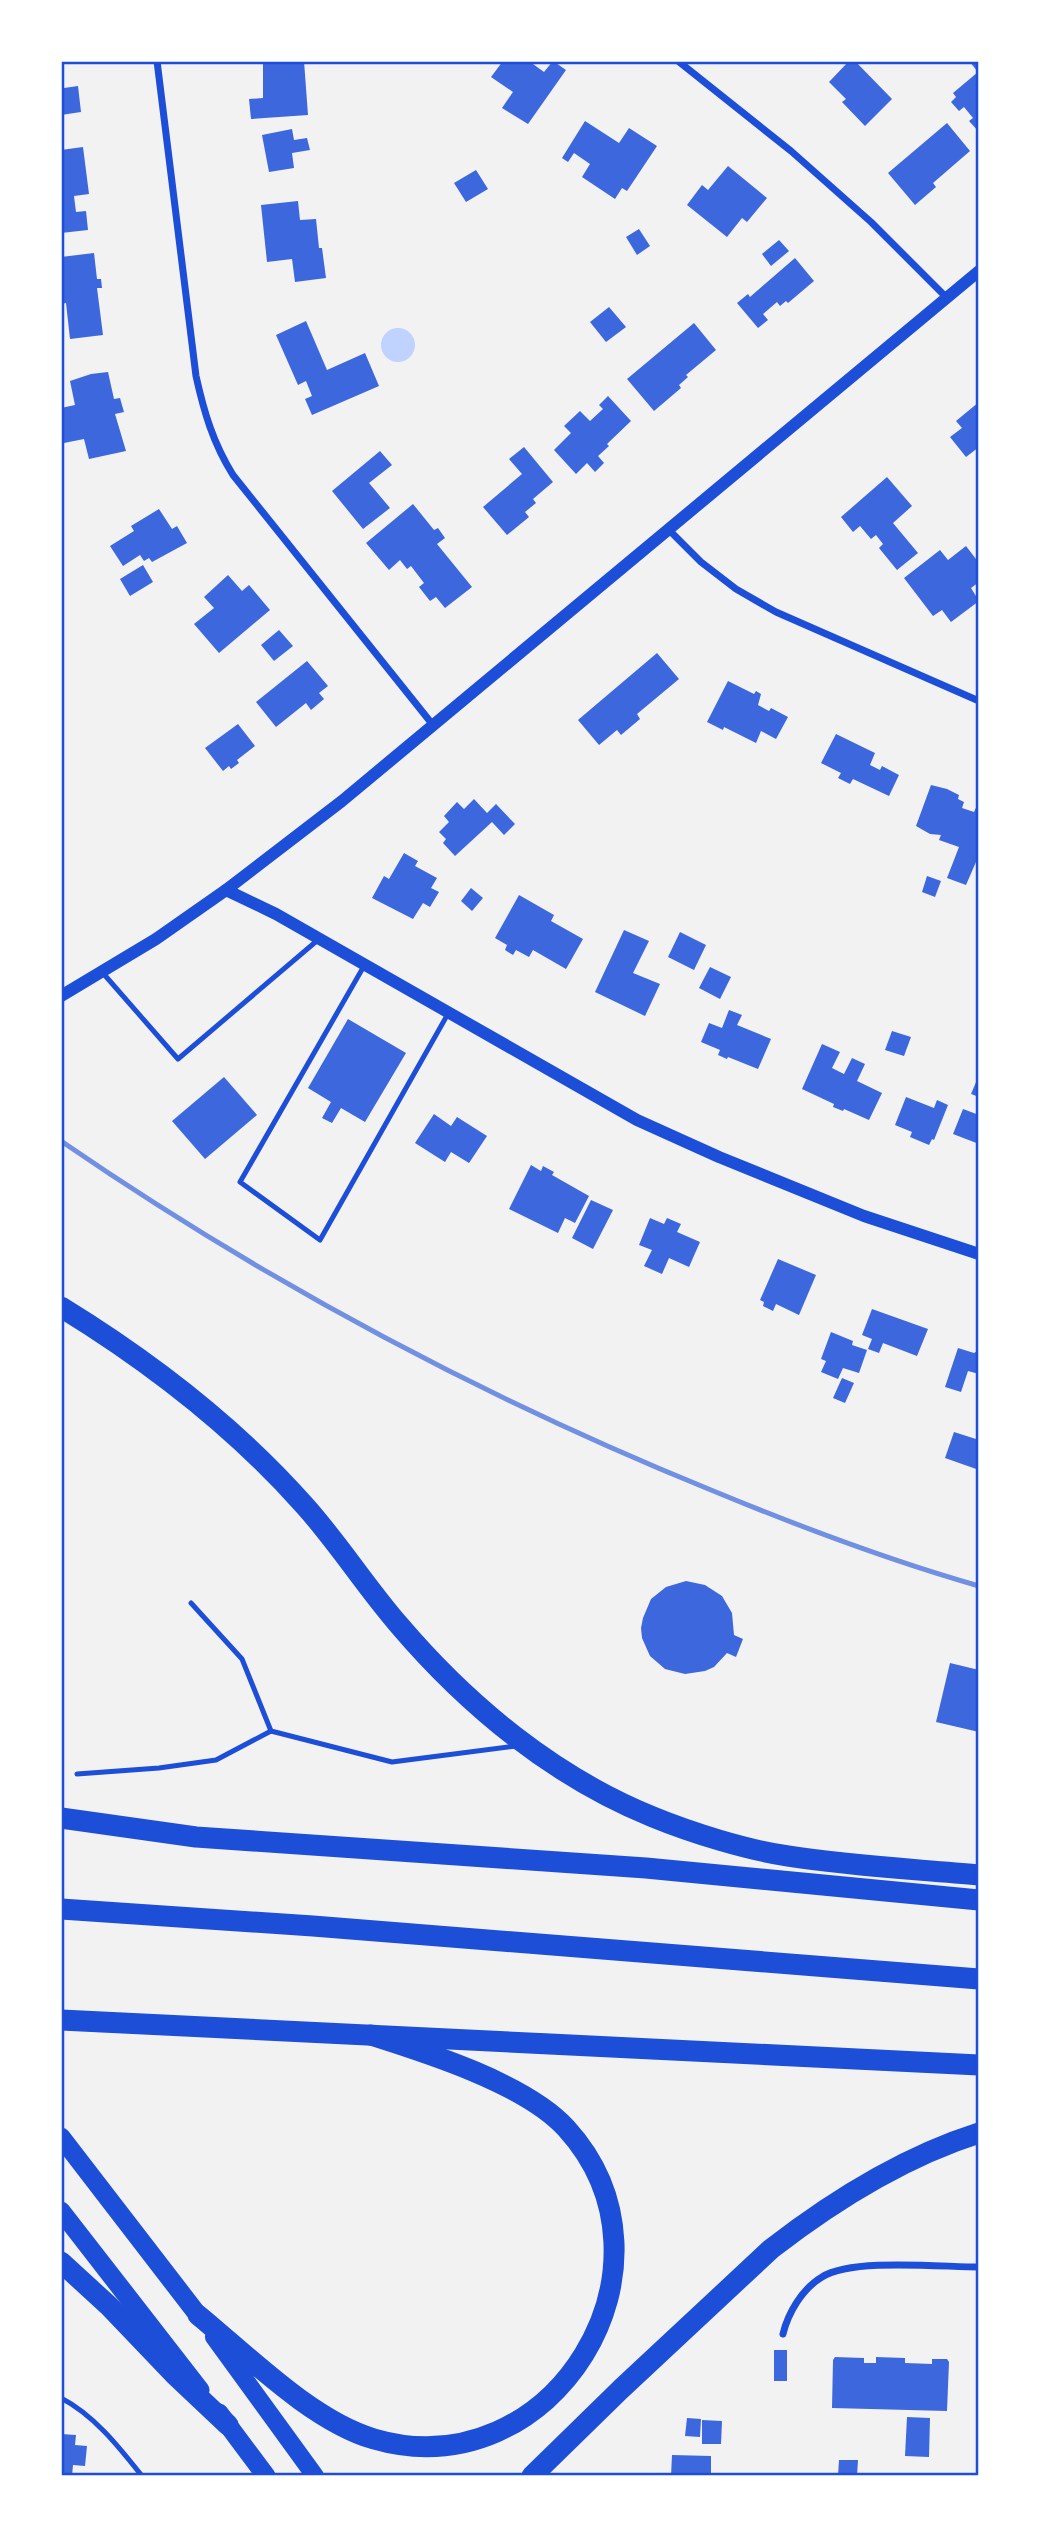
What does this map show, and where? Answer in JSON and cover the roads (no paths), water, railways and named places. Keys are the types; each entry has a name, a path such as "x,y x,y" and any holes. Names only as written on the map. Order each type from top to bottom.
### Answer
{"highway":[{"path":"61,1307 138,1358 208,1413 261,1461 318,1522 398,1624 442,1673 490,1717 547,1760 598,1791 695,1833 786,1856 979,1875"},
{"path":"61,1818 196,1837 646,1868 979,1900"},
{"path":"61,1909 667,1953 979,1979"},
{"path":"61,2020 979,2065"},
{"path":"61,2137 198,2315 311,2408 341,2426 374,2439 402,2444 430,2446 464,2442 497,2432 522,2419 555,2392 584,2356 596,2336 608,2305 614,2272 614,2238 608,2206 600,2182 585,2153 566,2128 547,2110 491,2079 432,2055 371,2035"},
{"path":"533,2476 621,2389 791,2233 834,2204 900,2166 979,2133"},
{"path":"61,2211 266,2476"},
{"path":"61,2262 228,2425"}],"main road":[{"path":"198,2315 315,2476"}],"street":[{"path":"156,61 195,376 206,422 219,452 241,486 433,725"},
{"path":"678,61 792,151 871,222 947,298"},
{"path":"61,996 156,939 226,890 342,801 979,271"},
{"path":"669,530 701,562 736,589 776,612 979,701"},
{"path":"226,890 319,939 637,1120 719,1157 864,1216 979,1254"},
{"path":"783,2334 794,2307 807,2289 822,2276 840,2269 885,2266 979,2267"}],"lane":[{"path":"102,972 178,1059 319,939"},
{"path":"365,965 240,1182 320,1240 449,1012"},
{"path":"191,1603 242,1659 271,1731"},
{"path":"77,1773 159,1768 216,1760 271,1731 392,1762 526,1744"},
{"path":"61,2398 79,2407 124,2453 142,2476"}],"water":[{"path":"398,328 410,333 415,345 410,357 398,362 386,357 381,345 386,333"}],"railway":[{"path":"61,1141 216,1242 458,1376 626,1454 777,1517 877,1554 979,1586"}]}
